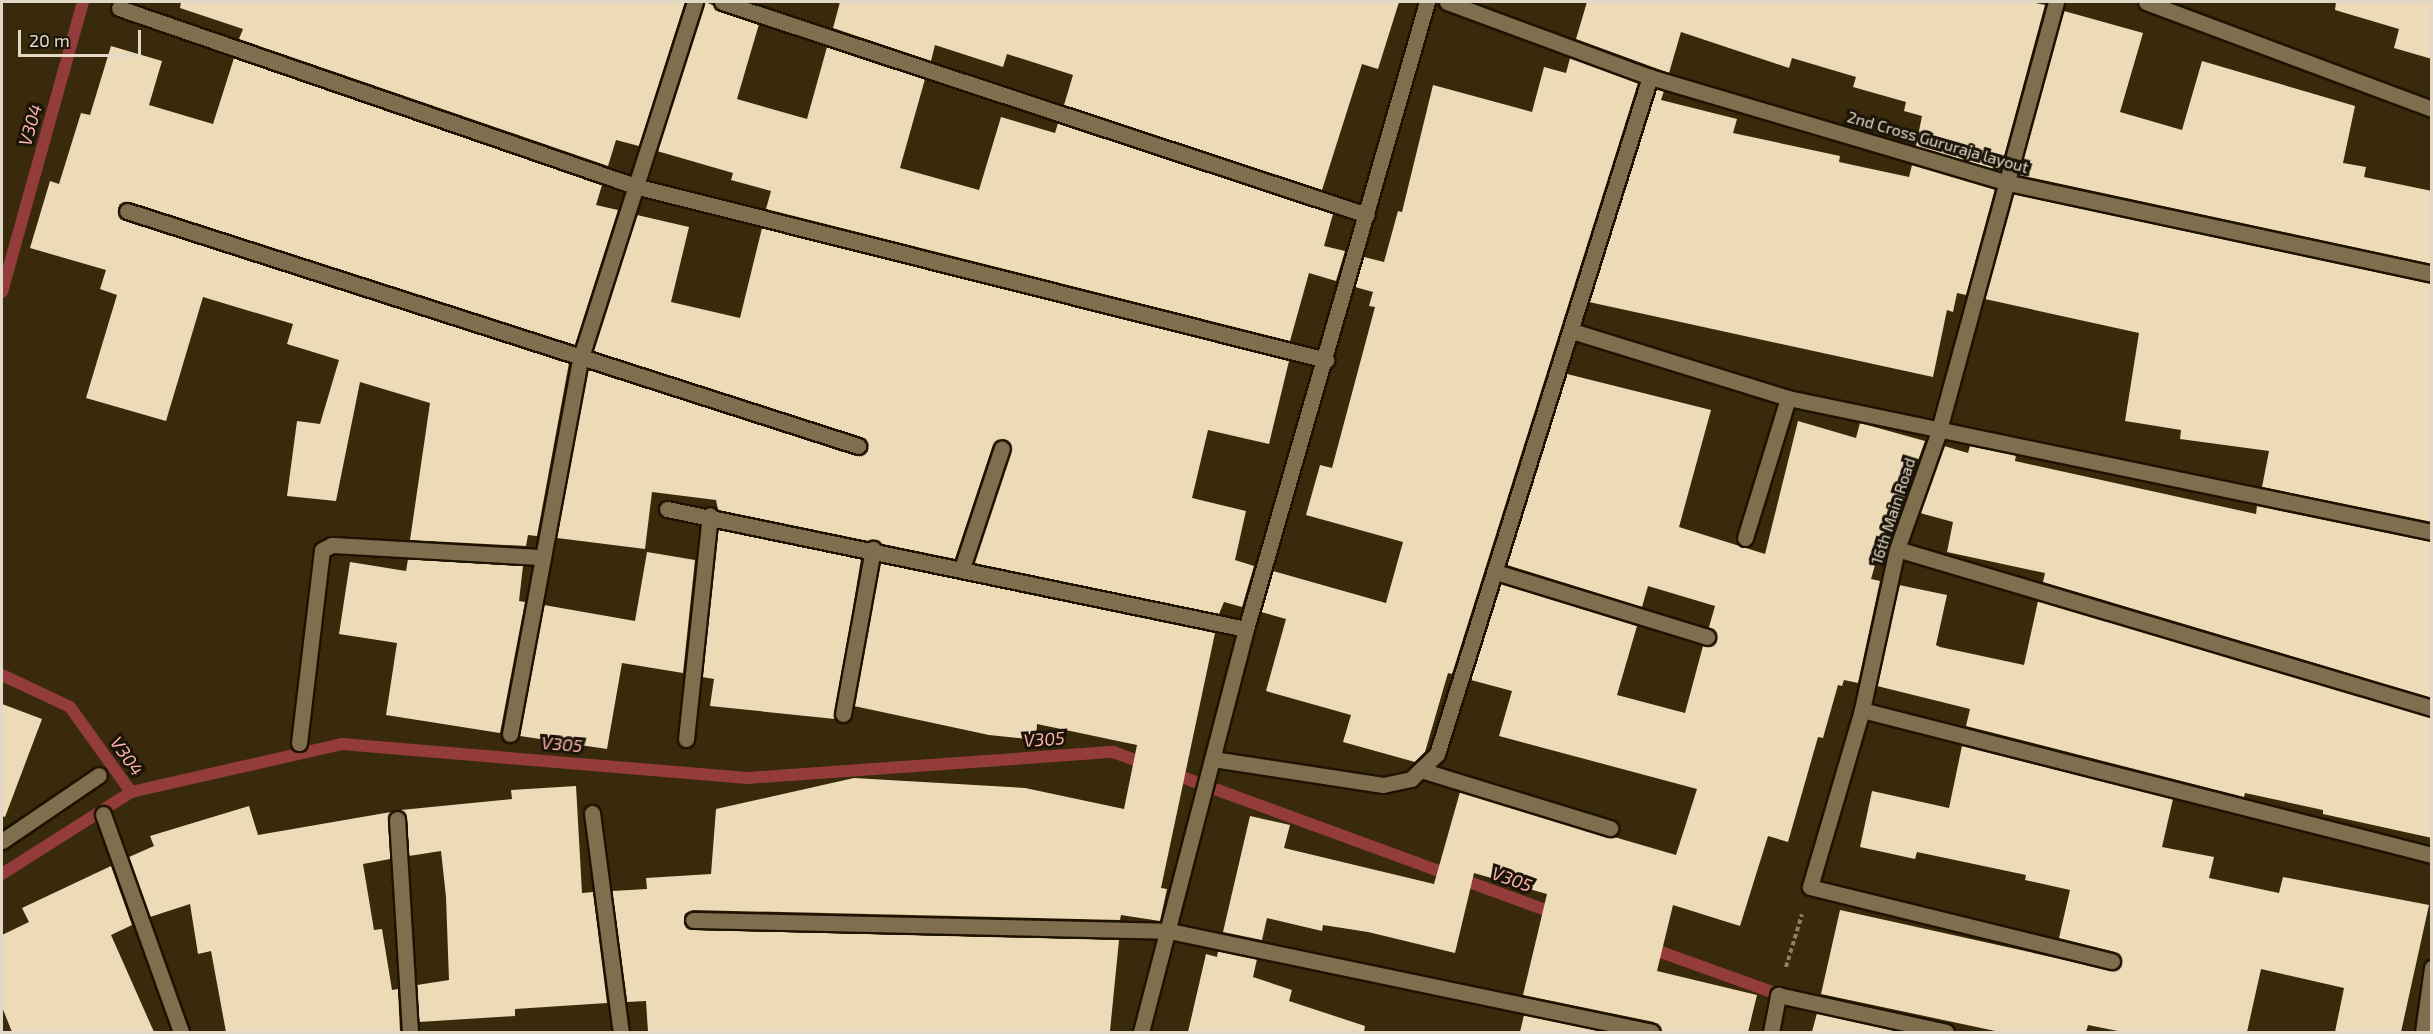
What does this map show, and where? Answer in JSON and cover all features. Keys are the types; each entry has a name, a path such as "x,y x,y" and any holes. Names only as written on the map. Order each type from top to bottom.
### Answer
{"street":[{"path":"510,734 541,557 580,360 695,2"},
{"path":"722,2 1367,216"},
{"path":"1141,1032 1246,628 1326,360 1427,2"},
{"name":"2nd Cross Gururaja layout","path":"1447,2 1650,77 2004,182 2432,274"},
{"name":"16th Main Road","path":"1810,887 1862,711 1897,549 1939,432 2004,182 2056,2"},
{"path":"2146,2 2432,109"},
{"path":"119,8 635,186 1326,360"},
{"path":"1212,763 1383,785 1411,779 1437,754 1572,331 1650,77"},
{"path":"127,211 580,360 858,446"},
{"path":"1572,331 1788,398 1939,432 2432,532"},
{"path":"1745,538 1788,398"},
{"path":"962,568 1002,448"},
{"path":"667,509 710,515 1246,628"},
{"path":"686,739 710,515"},
{"path":"299,743 322,550 332,545 541,557"},
{"path":"843,714 873,549"},
{"path":"1897,549 2432,708"},
{"path":"1496,572 1707,637"},
{"path":"1862,711 2432,855"},
{"path":"1420,770 1610,828"},
{"path":"2,841 99,775"},
{"path":"592,813 621,1032"},
{"path":"103,814 180,1032"},
{"path":"397,819 410,1032"},
{"path":"1810,887 2112,961"},
{"path":"693,920 1169,931 1652,1032"},
{"path":"2423,1032 2432,968"},
{"path":"1771,1032 1778,995 1946,1032"}],"path":[{"path":"1778,995 1810,887"}],"building":[{"path":"181,2 685,2 639,146 616,140 608,166 239,39 243,29 180,8"},
{"path":"705,2 759,24 737,99 807,119 827,47 925,79 900,168 979,190 1001,117 1055,133 1058,123 1333,214 1324,246 1345,251 1336,281 1309,273 1290,341 766,209 771,191 731,180 733,173 657,151"},
{"path":"840,2 1399,2 1378,69 1362,64 1322,190 1064,105 1073,75 1007,54 1003,67 935,45 931,61 833,28"},
{"path":"1587,2 2031,2 2045,5 2000,171 1916,146 1922,116 1904,111 1906,102 1853,87 1856,77 1792,58 1789,68 1681,32 1669,73 1576,39"},
{"path":"2336,2 2432,2 2432,59 2394,48 2399,29 2335,10"},
{"path":"2064,11 2143,33 2120,112 2182,130 2202,61 2355,106 2343,163 2366,167 2364,177 2432,191 2432,264 2019,175"},
{"path":"111,46 162,61 149,105 213,124 234,58 602,185 596,205 618,210 575,345 130,202 118,209 124,220 569,363 537,536 528,535 526,546 410,540 430,403 360,382 336,501 287,496 297,421 320,424 339,360 287,344 293,324 203,297 166,421 86,398 117,295 100,289 106,270 30,248 50,181 59,184 81,113 90,115"},
{"path":"1570,58 1638,83 1452,674 1448,673 1425,752 1415,762 1343,742 1351,715 1266,691 1286,619 1261,612 1273,571 1386,603 1403,542 1306,515 1320,465 1332,468 1375,307 1369,306 1373,292 1355,287 1364,257 1384,262 1398,211 1402,212 1433,85 1532,112 1544,67 1566,73"},
{"path":"1656,89 1664,91 1661,100 1737,119 1733,133 1840,156 1839,162 1909,177 1912,165 1995,189 1966,295 1957,293 1953,312 1947,310 1933,377 1589,302"},
{"path":"2014,194 2432,284 2432,522 2262,487 2269,451 2180,439 2181,430 2125,421 2139,333 1985,299"},
{"path":"637,215 689,227 671,302 740,318 762,228 1289,361 1269,444 1208,430 1192,498 1246,511 1235,560 1254,566 1242,607 1224,602 1219,614 974,563 1011,451 1005,439 993,445 955,559 718,510 716,500 652,492 645,549 557,538 588,369 855,455 867,448 861,437 593,351"},
{"path":"1567,374 1711,410 1679,527 1765,554 1798,421 1856,438 1860,423 1925,441 1901,508 1892,506 1871,579 1880,581 1858,683 1844,680 1842,686 1838,685 1823,738 1818,737 1788,842 1768,836 1740,926 1673,905 1657,971 1757,995 1748,1032 1662,1032 1654,1022 1523,995 1547,894 1474,873 1455,953 1368,932 1323,925 1322,931 1267,918 1262,940 1223,932 1250,816 1290,825 1284,848 1434,884 1460,792 1676,855 1697,789 1499,736 1512,691 1471,680 1501,584 1637,626 1617,695 1685,713 1703,646 1716,640 1709,627 1715,606 1648,586 1642,607 1507,565"},
{"path":"1944,446 1968,453 1970,446 2016,455 2015,461 2256,514 2257,506 2432,542 2432,698 2043,582 2045,573 1947,552 1953,522 1920,513"},
{"path":"718,530 861,559 835,719 710,706 714,679 702,677"},
{"path":"647,552 695,560 683,673 622,663 607,749 520,736 544,605 635,621"},
{"path":"408,559 523,566 519,601 525,602 500,733 386,715 397,643 339,634 350,562 406,571"},
{"path":"880,563 1215,633 1161,888 1167,889 1160,921 1121,915 1120,920 693,910 685,914 684,924 693,930 1119,940 1110,1031 648,1032 646,1001 627,1002 612,891 647,889 646,878 711,874 716,809 854,778 1025,788 1124,809 1137,745 1037,724 1036,740 989,735 854,706"},
{"path":"1899,585 1947,595 1936,645 1940,647 2024,665 2038,601 2432,717 2432,838 2323,814 2323,810 2245,793 2244,797 1966,726 1970,709 1877,686"},
{"path":"2,704 42,719 5,817 2,816"},
{"path":"1962,746 2173,799 2162,847 2214,857 2209,878 2279,893 2283,877 2429,905 2401,1032 2335,1032 2344,988 2261,969 2247,1032 2123,1032 2088,1025 2086,1032 2000,1032 1821,994 1840,910 2110,970 2119,967 2121,959 2115,952 2059,938 2070,890 2025,880 2026,875 1917,852 1915,859 1860,847 1872,791 1949,808"},
{"path":"576,786 582,893 593,892 607,1003 515,1009 515,1016 419,1022 417,985 449,980 446,897 441,851 409,856 407,818 401,810 512,799 511,790"},
{"path":"249,806 258,835 391,812 390,859 363,864 374,930 382,929 392,990 398,989 400,1032 226,1032 211,951 198,954 190,904 150,917 129,857 154,846 150,836"},
{"path":"111,866 132,925 111,935 154,1032 12,1032 2,1007 2,935 29,922 22,908"},
{"path":"1218,951 1257,959 1253,977 1292,990 1289,1001 1365,1026 1364,1032 1188,1032 1206,954 1217,957"},
{"path":"1817,1013 1903,1032 1812,1032"},
{"path":"1524,1015 1607,1032 1520,1032"}],"waterway":[{"name":"V304","path":"2,292 83,2"},
{"name":"V304","path":"2,675 70,707 131,792"},
{"name":"V305","path":"2,874 131,792 342,744 748,778 1113,752 1149,765"},
{"name":"V305","path":"1171,773 1557,914"},
{"name":"V305","path":"1647,947 1786,997"}]}
